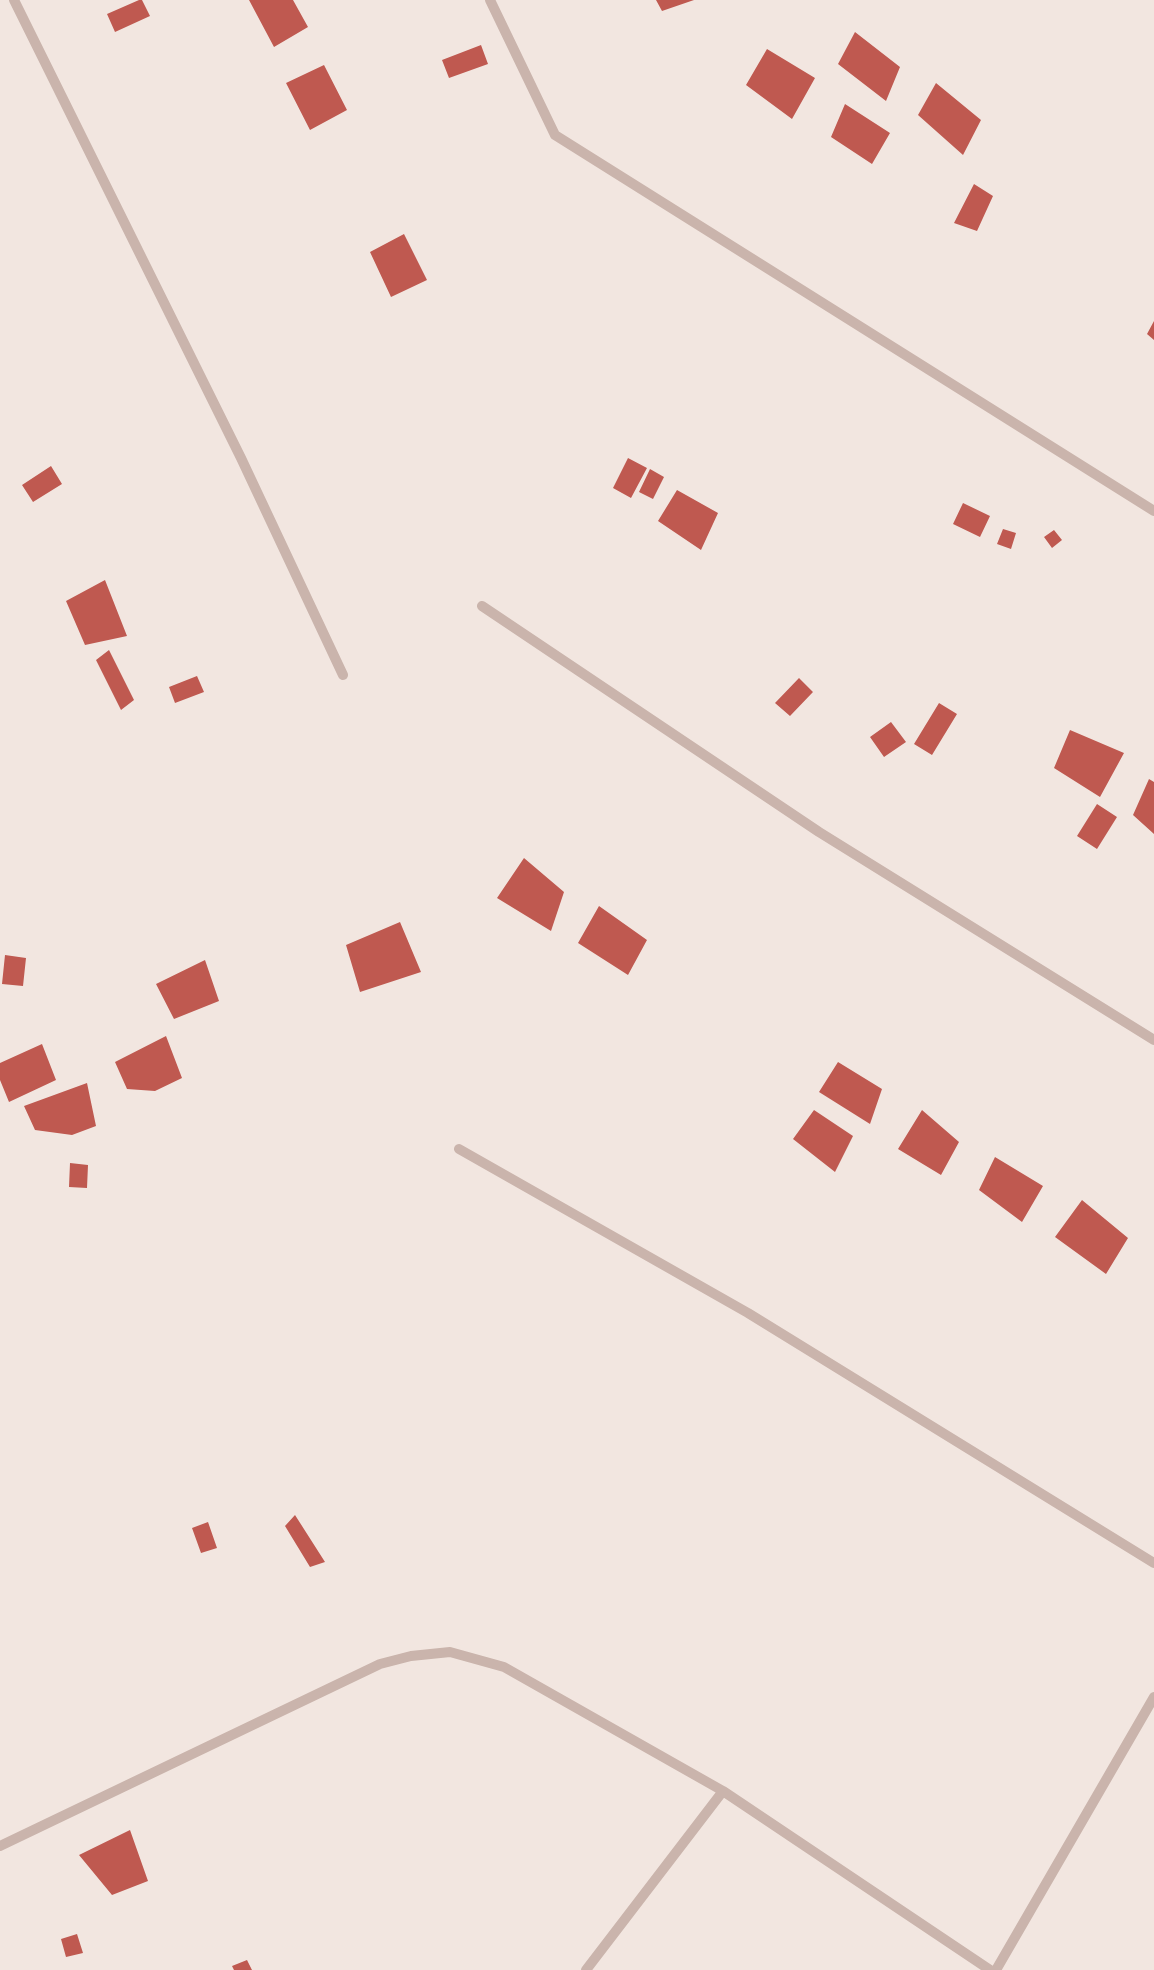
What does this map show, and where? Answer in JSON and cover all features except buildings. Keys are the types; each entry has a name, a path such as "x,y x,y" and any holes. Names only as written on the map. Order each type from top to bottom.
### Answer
{"street":[{"path":"14,0 241,458 343,675"},
{"path":"490,0 555,134 1154,511"},
{"path":"482,606 819,832 1154,1040"},
{"path":"459,1148 748,1313 1154,1563"},
{"path":"0,1846 380,1664 411,1656 450,1652 504,1667 722,1791 990,1970"},
{"path":"996,1970 1154,1697"},
{"path":"586,1970 722,1791"}]}
